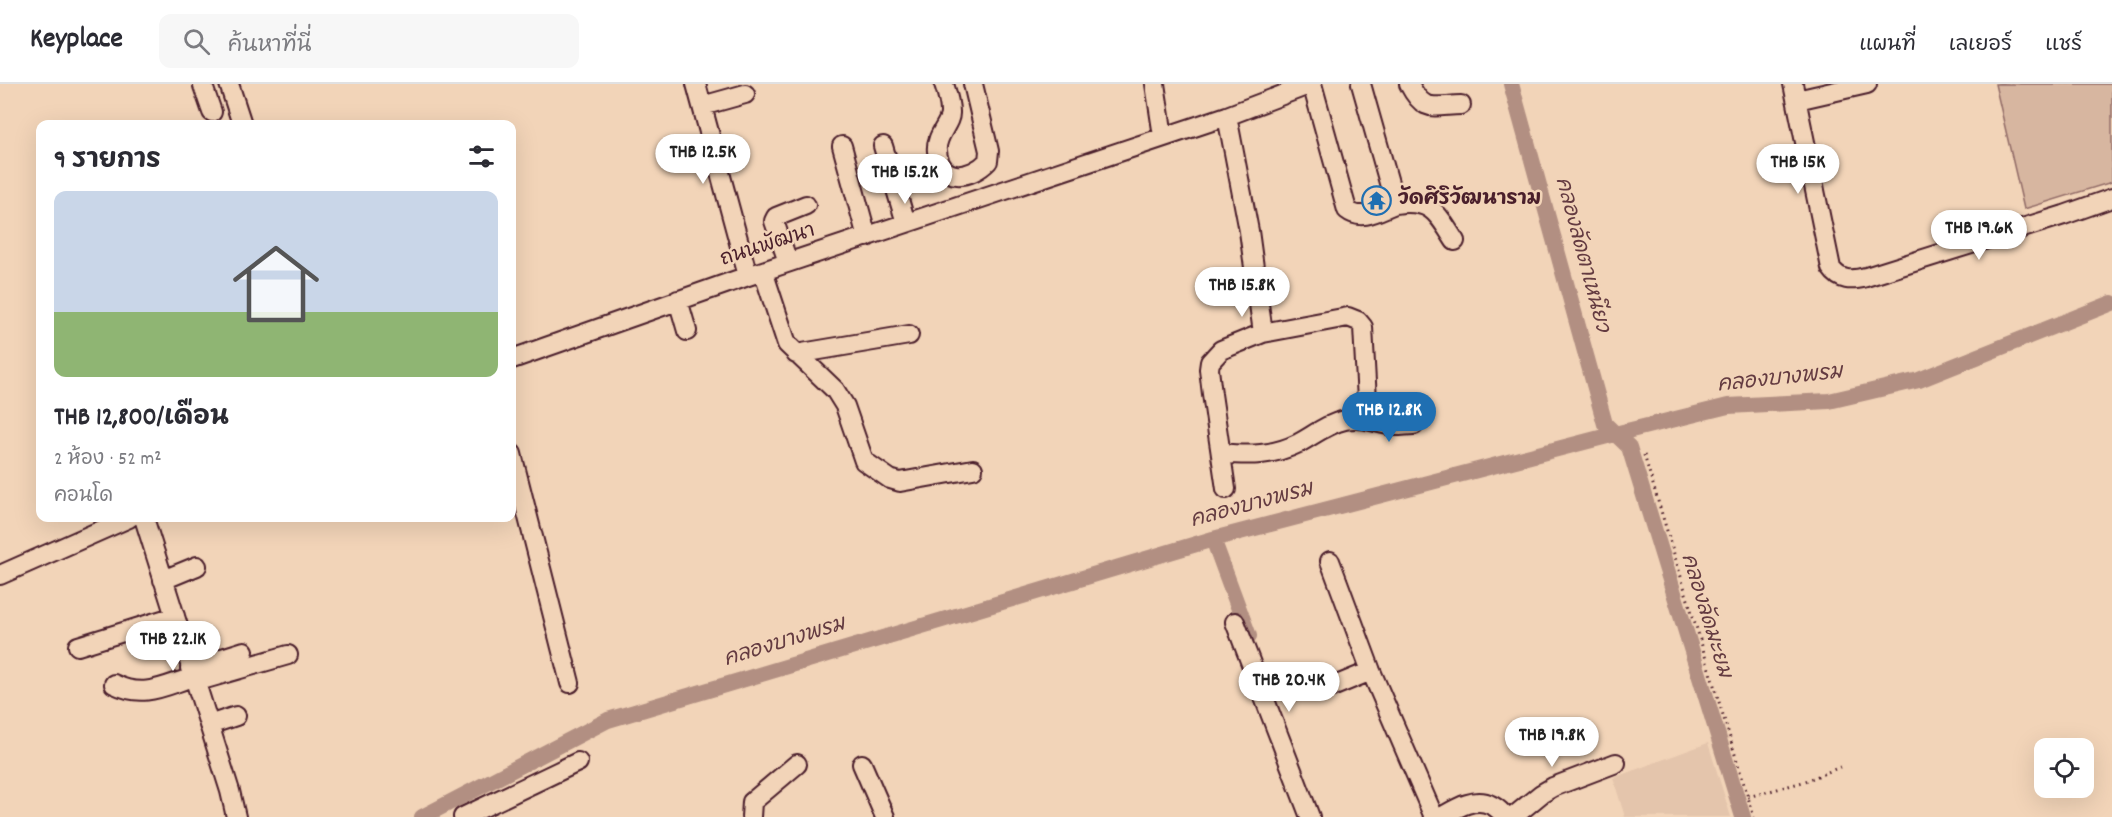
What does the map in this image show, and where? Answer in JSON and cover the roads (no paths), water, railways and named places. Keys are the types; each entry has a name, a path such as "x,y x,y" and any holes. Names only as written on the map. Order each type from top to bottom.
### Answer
{"street":[{"path":"204,84 212,112"},
{"path":"230,84 241,120"},
{"path":"696,84 755,273 787,344 835,390 846,406 864,461 890,479 900,482 973,469"},
{"path":"944,84 951,113 938,141 937,150 942,166 952,175 969,175 988,161 989,151 973,84"},
{"path":"1155,84 1163,136"},
{"path":"1312,84 1347,210 1353,215 1361,216 1395,204 1412,201 1436,212 1455,241"},
{"name":"ถนนพัฒนา","path":"516,358 755,273 1227,116 1288,88 1312,84"},
{"path":"1361,84 1395,204"},
{"path":"1409,84 1416,99 1427,106 1461,105"},
{"path":"1867,84 1795,92 1831,268 1843,279 1852,281 1866,277 2053,219 2112,198"},
{"path":"702,106 745,93"},
{"path":"1227,116 1249,231 1263,333"},
{"path":"949,118 981,119"},
{"path":"842,146 867,237"},
{"path":"883,146 906,223"},
{"path":"969,175 975,200"},
{"path":"788,262 774,221 776,217 806,205"},
{"path":"678,300 687,331"},
{"path":"1226,489 1209,369 1210,362 1221,350 1263,333 1348,317 1358,321 1363,327 1368,419"},
{"path":"796,354 909,335"},
{"path":"1221,453 1251,455 1274,453 1341,421 1368,419 1394,426 1414,425"},
{"path":"516,470 570,683"},
{"path":"0,575 120,522"},
{"path":"145,522 236,817"},
{"path":"1330,561 1371,671 1434,817"},
{"path":"163,580 197,566"},
{"path":"78,646 175,616"},
{"path":"1235,622 1310,817"},
{"path":"114,684 132,692 153,690 193,675 244,651"},
{"path":"193,675 288,655"},
{"path":"1332,687 1371,671"},
{"path":"209,724 236,716"},
{"path":"463,817 578,762"},
{"path":"1513,817 1553,787 1616,763"},
{"path":"751,817 752,802 797,764"},
{"path":"862,764 885,817"},
{"path":"1441,817 1462,806 1477,802 1490,804 1506,817"}],"waterway":[{"name":"คลองลัดมะยม","path":"1511,84 1605,424 1629,447 1743,817"},
{"name":"คลองบางพรม","path":"422,817 608,720 1213,539 1615,434 1728,406 1829,401 1919,380 2112,303"},
{"path":"1213,539 1249,636"}],"place":[{"name":"วัดศิริวัฒนาราม","path":"1377,200"}],"water label":[{"name":"คลองลัดตาเหนียว","path":"1581,255"}]}
